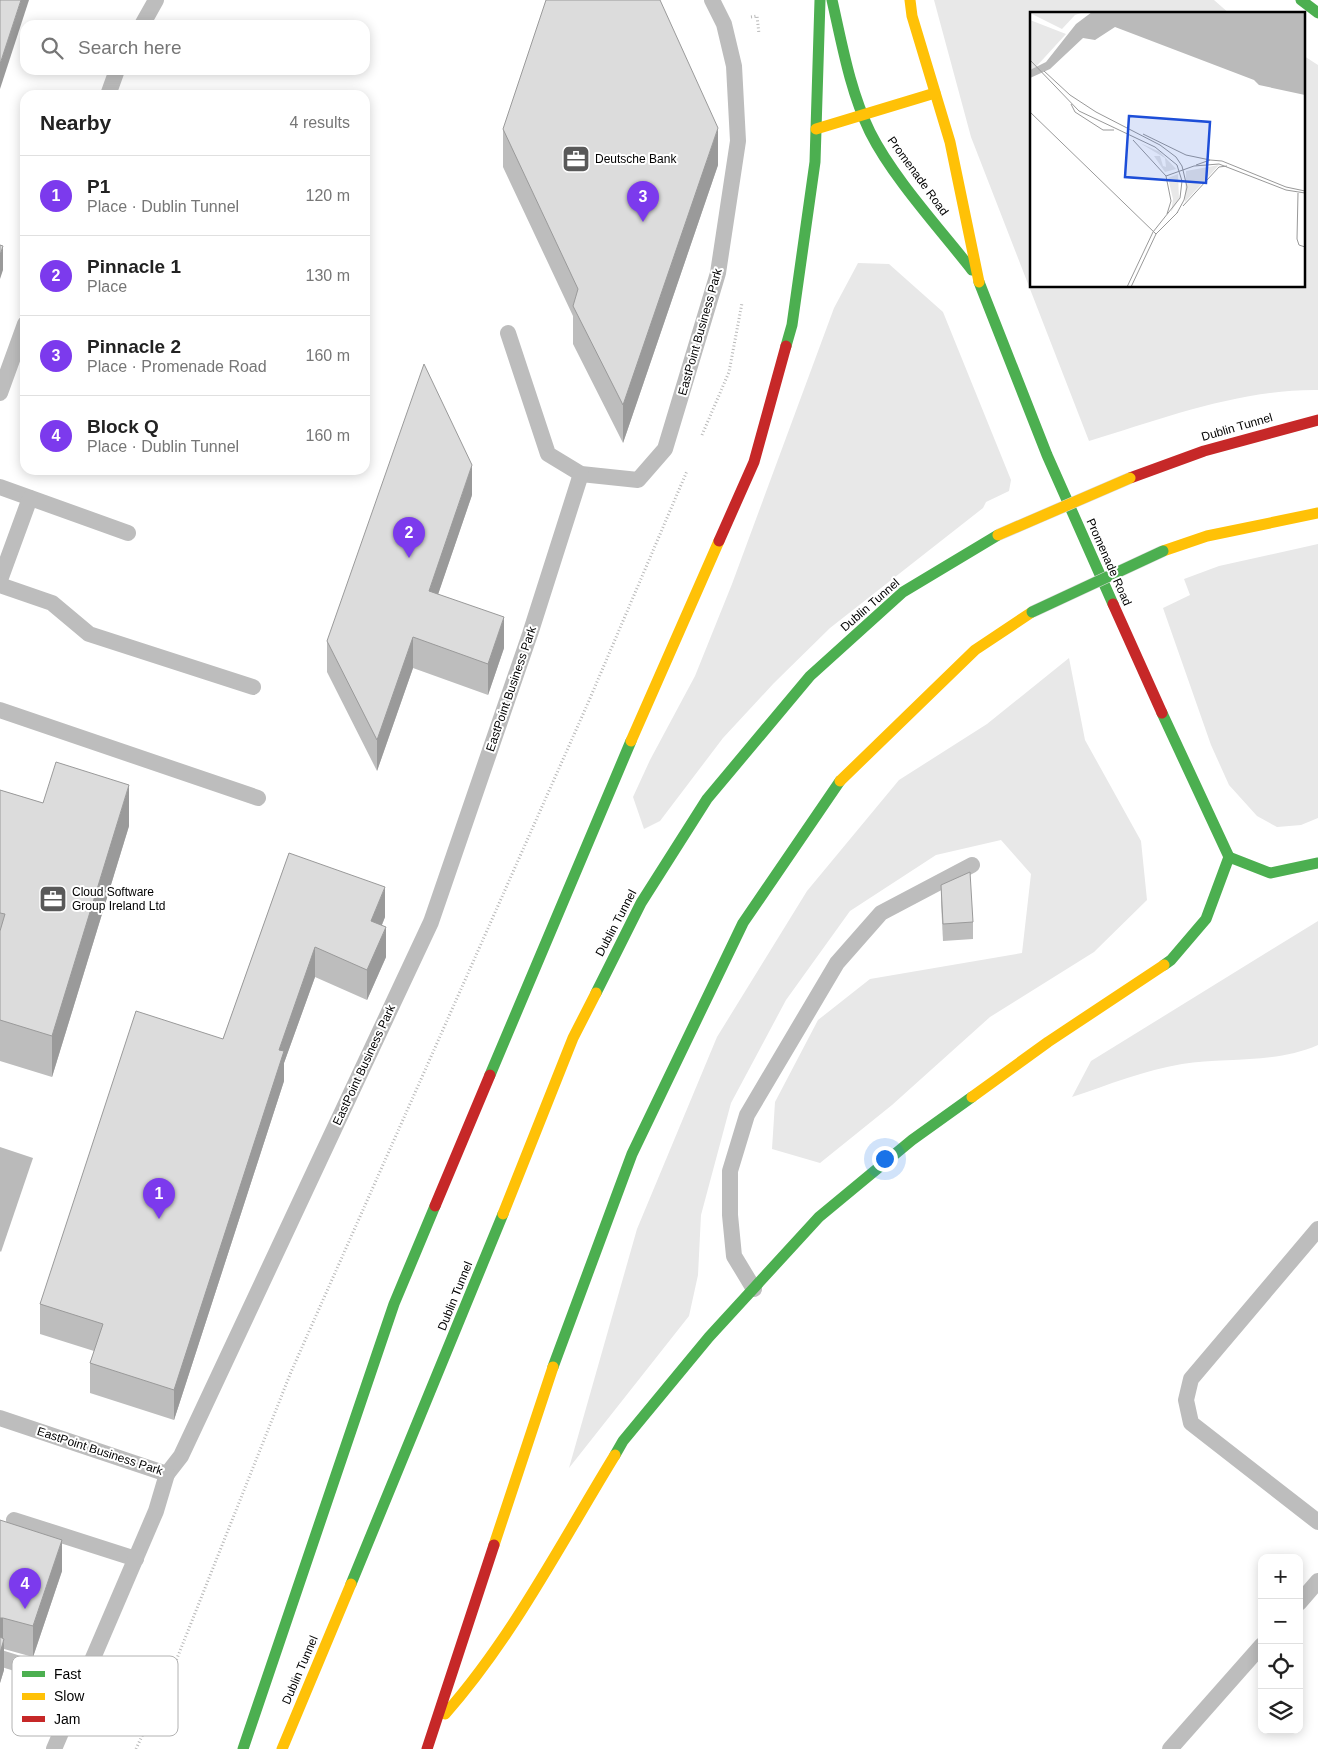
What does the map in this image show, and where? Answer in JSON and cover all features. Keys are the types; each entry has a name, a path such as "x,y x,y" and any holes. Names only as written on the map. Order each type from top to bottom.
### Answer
{"main road":[{"path":"244,1749 394,1304 667,657 754,462 792,325 815,162 820,0"},
{"name":"Promenade Road","path":"832,0 853,89 870,132 890,165 975,273"},
{"name":"Promenade Road","path":"910,0 912,16 950,142 975,273 1047,455 1132,648 1229,857"},
{"path":"1301,0 1318,13"},
{"path":"816,129 935,94"},
{"name":"Dublin Tunnel","path":"282,1749 458,1327 573,1038 641,903 707,799 810,676 903,592 998,535 1130,478 1204,450 1318,420"},
{"path":"429,1748 562,1339 632,1154 743,923 835,786 975,650 1032,612 1163,551 1207,536 1318,513"},
{"path":"438,1722 476,1679 513,1623 623,1441 709,1337 819,1217 912,1140 1048,1042 1171,960 1206,919 1229,857 1270,873 1318,863"}],"lane":[{"path":"145,20 156,0"},
{"name":"EastPoint Business Park","path":"508,334 548,454 581,474 638,480 665,449 718,273 738,141 734,66 724,24 712,0"},
{"path":"110,90 115,75"},
{"path":"0,393 20,338"},
{"name":"EastPoint Business Park","path":"0,1418 168,1474 181,1456 431,922 530,634 581,474"},
{"path":"0,487 128,533"},
{"path":"0,580 30,498"},
{"path":"0,585 52,603 89,634 253,687"},
{"path":"0,710 258,798"},
{"path":"754,1289 734,1256 730,1215 730,1171 748,1115 837,963 881,913 972,865"},
{"path":"1318,1229 1191,1378 1186,1400 1191,1423 1318,1522"},
{"path":"95,1656 156,1511 168,1474"},
{"path":"14,1520 136,1559"},
{"path":"1303,1599 1318,1582"},
{"path":"1170,1749 1258,1650"},
{"path":"0,1658 12,1662"},
{"path":"54,1749 60,1736"}],"path":[{"path":"724,24 757,16 760,42"},
{"path":"702,436 729,372 744,294"},
{"path":"178,1656 291,1372 588,703 690,464"},
{"path":"136,1749 142,1736"}],"shaded area":[{"path":"934,0 1214,0 1228,12 1030,12 1030,288 1306,288 1306,57 1318,65 1318,390 1260,394 1202,406 1089,441 971,137"},
{"path":"858,263 889,264 943,312 1011,480 1009,491 986,502 983,508 830,628 774,683 723,738 660,821 644,829 633,797 650,760 695,676 732,584 834,308"},
{"path":"1318,544 1318,818 1301,825 1277,827 1257,816 1229,785 1211,745 1163,608 1190,595 1184,579 1219,566"},
{"path":"1069,658 1085,740 1141,841 1147,900 1094,952 990,1017 892,1105 820,1163 772,1149 775,1102 818,1020 870,979 1022,953 1031,874 1001,840 936,855 850,911 786,1000 731,1103 701,1215 698,1275 689,1316 569,1468 637,1229 717,1037 807,891 899,780 987,724"},
{"path":"1318,921 1318,1045 1302,1051 1268,1058 1182,1064 1127,1078 1072,1097 1091,1061"},
{"path":"0,1147 33,1158 1,1252 0,1251"}],"building":[{"path":"0,0 21,0 0,64"},
{"path":"546,0 660,0 718,128 623,405 573,306 578,289 503,129"},
{"path":"424,364 472,465 429,591 504,617 488,664 413,637 377,740 327,641"},
{"name":"Cloud Software Group Ireland Ltd","path":"56,762 129,785 52,1036 0,1020 0,931 5,914 0,913 0,790 43,803"},
{"path":"289,853 385,887 371,921 386,927 367,970 315,947 279,1050 284,1051 174,1390 90,1363 103,1324 40,1304 136,1011 223,1039"},
{"path":"970,872 973,922 943,924 941,885"},
{"path":"0,1520 62,1540 33,1626 0,1618"},
{"path":"0,1637 4,1639 0,1653"}],"traffic: fast":[{"path":"786,346 792,325 815,162 820,0"},
{"path":"832,0 852,84 870,132 904,185 972,270"},
{"path":"1301,0 1318,13"},
{"path":"979,282 1047,455 1113,604"},
{"path":"596,993 641,903 707,799 810,676 903,592 998,535"},
{"path":"1032,612 1163,551"},
{"path":"1162,713 1229,857"},
{"path":"490,1075 631,741"},
{"path":"553,1367 632,1154 743,923 840,781"},
{"path":"1164,965 1171,960 1206,919 1229,857 1270,873 1318,863"},
{"path":"615,1455 623,1441 709,1337 819,1217 912,1140 972,1097"},
{"path":"243,1749 394,1304 435,1206"},
{"path":"351,1584 503,1214"}],"traffic: slow":[{"path":"910,0 912,16 950,142 979,282"},
{"path":"816,129 935,93"},
{"path":"998,535 1130,478"},
{"path":"1163,551 1207,536 1318,513"},
{"path":"631,741 719,541"},
{"path":"840,781 975,650 1032,612"},
{"path":"972,1097 1048,1042 1164,965"},
{"path":"503,1214 573,1038 596,993"},
{"path":"494,1545 553,1367"},
{"path":"445,1714 493,1653 535,1589 615,1455"},
{"path":"282,1749 351,1584"}],"traffic: jam":[{"path":"719,541 754,462 786,346"},
{"path":"1130,478 1204,451 1318,420"},
{"path":"1113,604 1162,713"},
{"path":"435,1206 490,1075"},
{"path":"427,1749 494,1545"}],"place":[{"name":"Deutsche Bank","path":"576,159"},
{"name":"Pinnacle 2","path":"643,222"},
{"name":"Pinnacle 1","path":"409,558"},
{"name":"Cloud Software Group Ireland Ltd","path":"53,899"},
{"name":"P1","path":"159,1219"},
{"name":"Block Q","path":"25,1609"}]}
